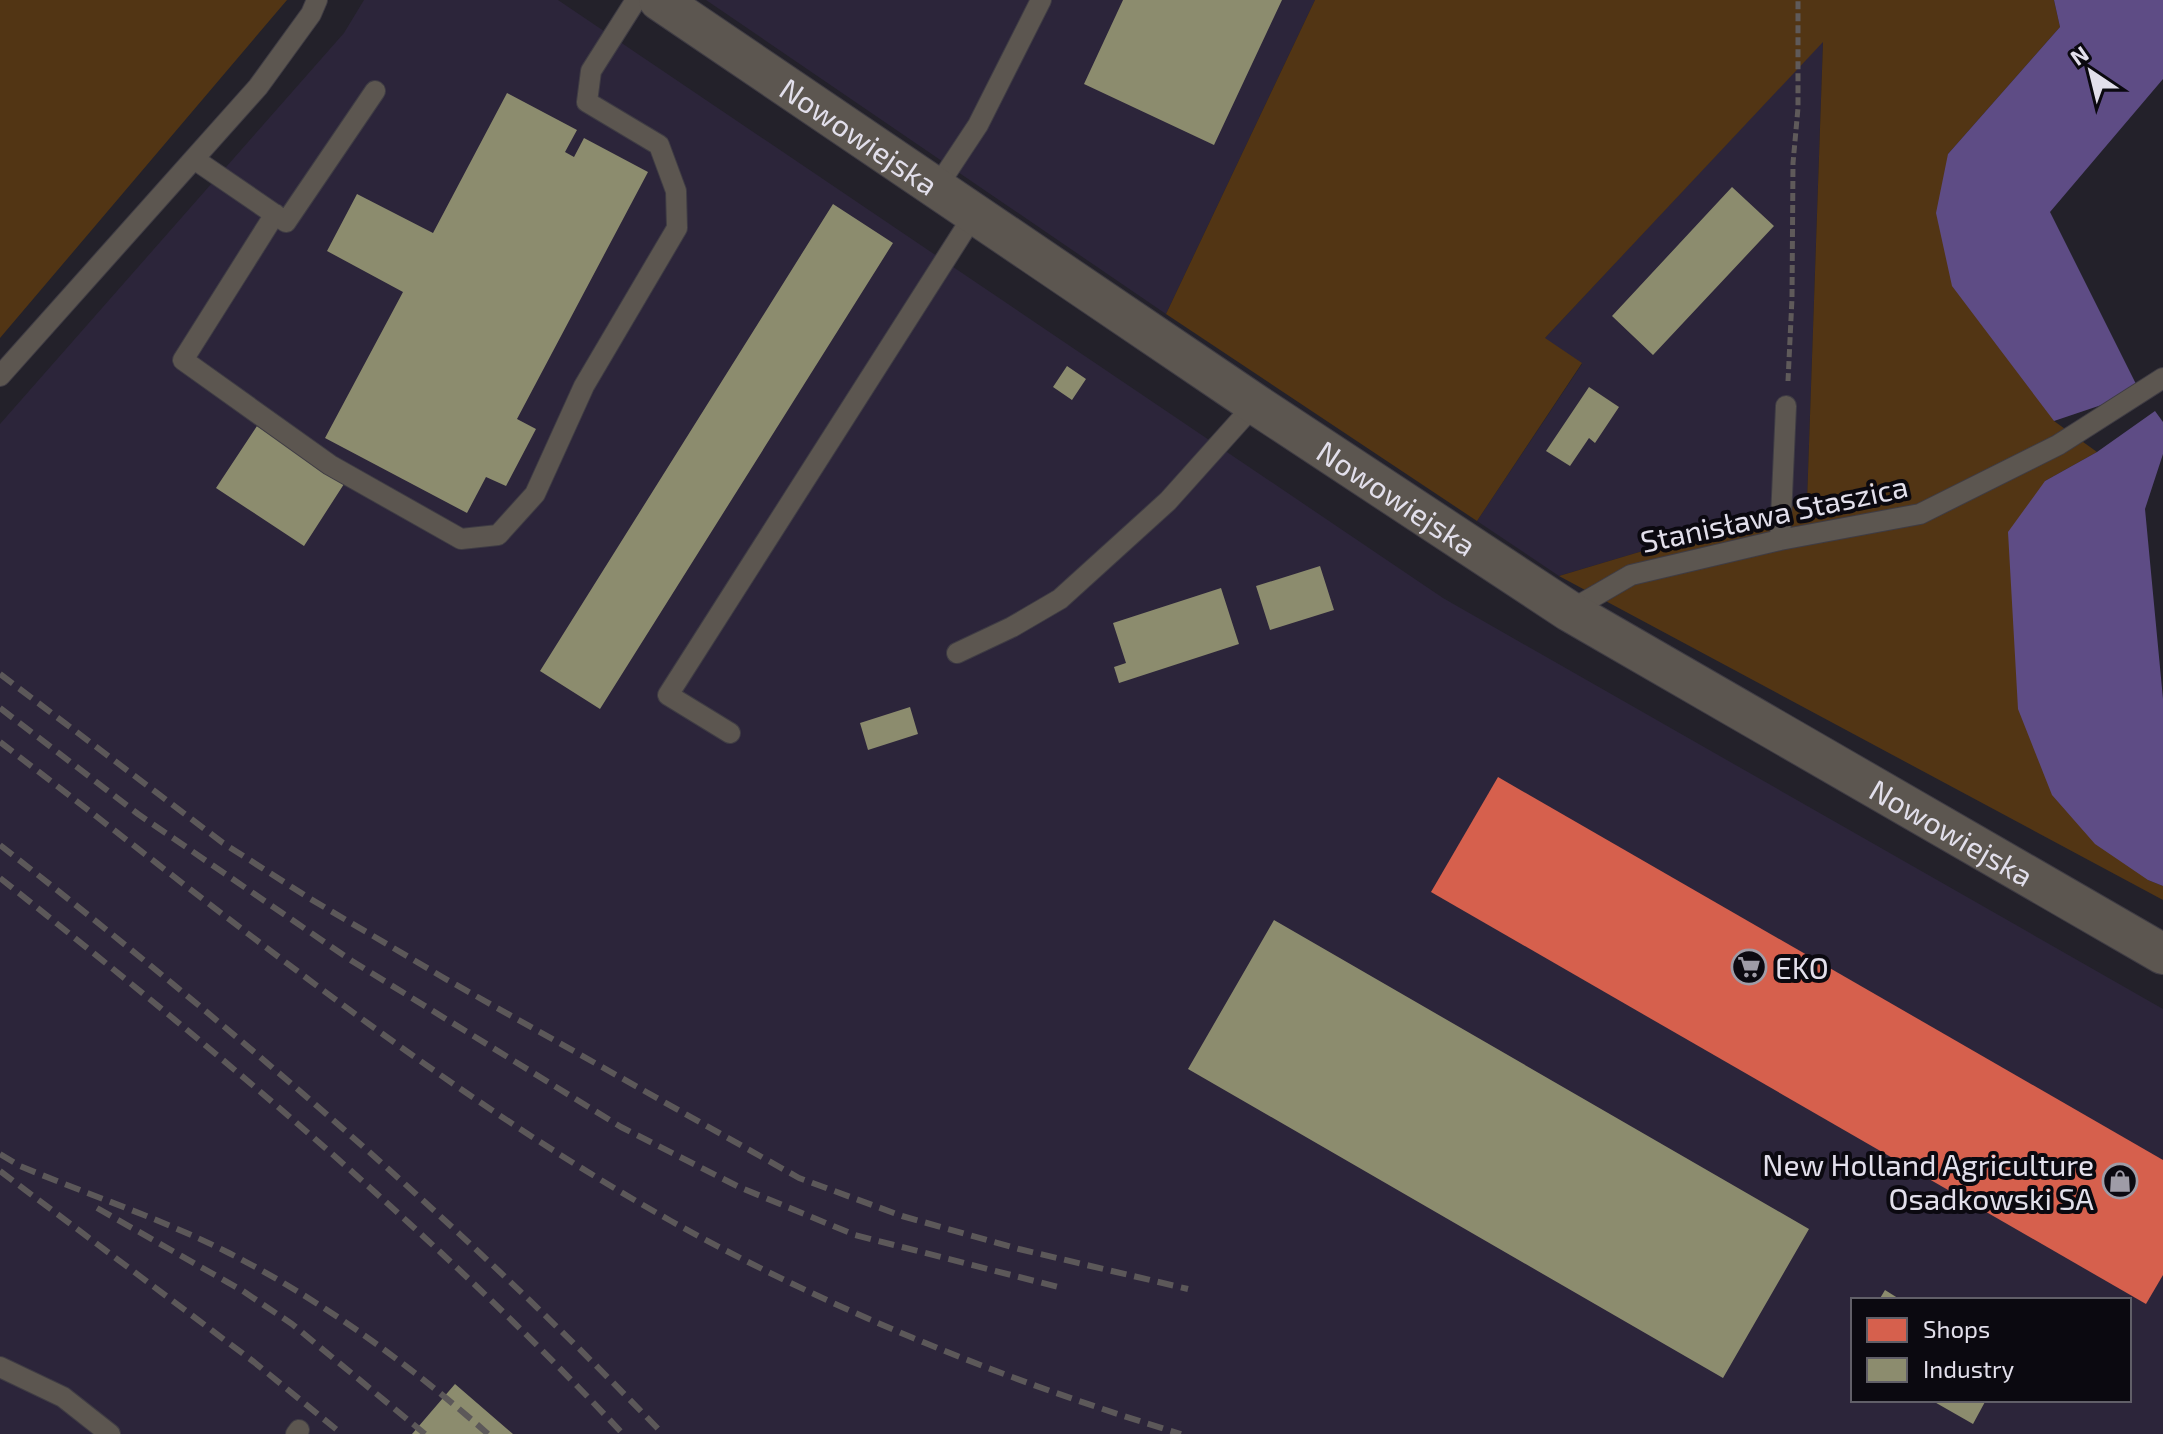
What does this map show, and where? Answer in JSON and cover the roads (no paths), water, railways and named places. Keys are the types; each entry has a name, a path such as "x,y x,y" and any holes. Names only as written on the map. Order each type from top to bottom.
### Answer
{"street":[{"name":"Nowowiejska","path":"659,0 1255,404 1569,611 2163,954"}],"lane":[{"path":"0,376 258,87 311,14 317,0"},
{"path":"275,214 183,360 330,465 461,539 498,535 535,494 584,386 677,228 676,191 659,145 587,102 591,71 636,0"},
{"path":"937,187 978,125 1041,0"},
{"path":"194,159 286,222 375,91"},
{"path":"730,733 668,695 975,213"},
{"name":"Stanisława Staszica","path":"1569,611 1631,575 1780,540 1920,514 2058,445 2161,379"},
{"path":"957,653 1012,627 1060,599 1168,501 1255,404"},
{"path":"1780,540 1786,406"},
{"path":"0,1367 63,1397 110,1434"}],"railway":[{"path":"0,674 223,843 309,898 444,978 799,1178 902,1216 1019,1249 1188,1289"},
{"path":"0,708 138,814 352,961 621,1127 739,1187 855,1235 1062,1288"},
{"path":"0,742 244,931 410,1054 495,1113 671,1221 794,1285 920,1341 1049,1391 1181,1434"},
{"path":"0,845 173,984 342,1128 506,1277 663,1434"},
{"path":"0,878 162,1009 322,1145 476,1286 623,1434"},
{"path":"0,1154 20,1166 178,1229 264,1272 364,1335 488,1434"},
{"path":"0,1171 254,1362 342,1434"},
{"path":"97,1208 243,1291 292,1324 425,1434"}],"place":[{"name":"EKO","path":"1749,967"},
{"name":"New Holland Agriculture Osadkowski SA","path":"2120,1181"}]}
